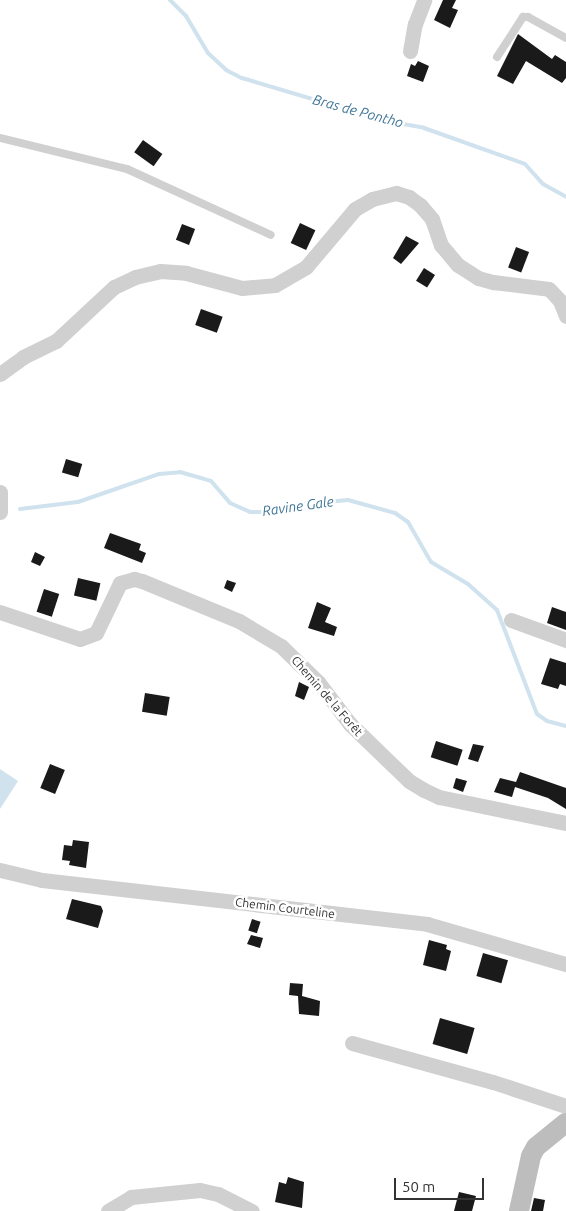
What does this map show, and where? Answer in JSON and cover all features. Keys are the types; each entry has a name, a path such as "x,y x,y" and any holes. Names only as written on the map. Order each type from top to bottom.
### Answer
{"main road":[{"path":"519,1211 531,1156 536,1147 566,1123"}],"street":[{"path":"410,51 415,24 424,0"},
{"path":"0,374 23,357 56,341 114,287 135,277 169,272 186,273 242,288 275,285 306,267 355,209 372,199 396,193 420,205 432,219 441,244 458,265 486,280 549,289 560,301 566,316"},
{"path":"0,492 0,512"},
{"name":"Chemin de la Forêt","path":"0,612 80,639 96,632 120,584 134,579 142,581 239,621 281,646 318,682 362,736 424,790 439,797 566,823"},
{"path":"512,620 566,640"},
{"name":"Chemin Courteline","path":"0,870 42,880 427,924 566,964"},
{"path":"352,1043 484,1079 566,1106"},
{"path":"108,1211 132,1197 200,1190 218,1194 252,1211"}],"lane":[{"path":"497,57 523,17 528,16 566,38"},
{"path":"0,138 127,168 271,235"}],"water":[{"path":"0,769 18,781 0,809"}],"building":[{"path":"443,0 456,0 452,8 458,10 450,28 434,20"},
{"path":"518,34 552,59 555,55 566,62 566,78 562,83 526,61 513,84 497,76"},
{"path":"418,61 429,66 423,82 407,76 411,64 415,66"},
{"path":"143,140 162,154 154,166 134,152"},
{"path":"300,223 315,230 306,250 291,243"},
{"path":"182,224 195,229 189,245 176,240"},
{"path":"406,236 419,243 401,264 393,258"},
{"path":"516,247 529,252 521,273 508,268"},
{"path":"424,268 435,275 427,288 416,281"},
{"path":"201,309 223,317 217,333 195,325"},
{"path":"66,459 82,464 78,477 62,472"},
{"path":"110,533 141,544 139,550 146,553 142,563 104,548"},
{"path":"35,552 45,557 40,566 31,562"},
{"path":"78,578 100,583 96,601 74,596"},
{"path":"227,580 236,583 232,592 224,588"},
{"path":"44,589 59,594 52,617 37,612"},
{"path":"317,602 331,608 325,622 337,627 334,636 308,628"},
{"path":"552,607 566,612 566,630 547,623"},
{"path":"550,658 566,663 566,686 560,684 558,689 541,684"},
{"path":"299,682 309,687 304,700 295,696"},
{"path":"145,693 170,697 167,716 142,712"},
{"path":"436,741 463,750 457,766 431,757"},
{"path":"473,744 484,746 478,762 468,759"},
{"path":"50,764 65,770 55,794 40,788"},
{"path":"520,772 566,788 566,809 548,798 515,787 512,797 494,792 500,778 516,782"},
{"path":"456,778 467,781 463,792 453,788"},
{"path":"73,840 89,842 86,868 69,865 70,861 62,860 64,845 72,846"},
{"path":"72,899 101,906 103,911 98,928 66,919"},
{"path":"252,919 261,922 257,933 248,930"},
{"path":"251,935 263,938 260,948 247,944"},
{"path":"429,940 447,945 446,949 451,951 446,971 423,965"},
{"path":"483,953 508,960 501,983 476,976"},
{"path":"290,983 303,984 302,996 320,1001 319,1016 299,1014 298,996 289,995"},
{"path":"440,1018 475,1028 467,1054 433,1044"},
{"path":"288,1177 304,1182 302,1208 275,1202 279,1182 286,1184"},
{"path":"459,1192 476,1196 472,1211 454,1211"},
{"path":"534,1198 545,1200 543,1211 531,1211"}],"waterway":[{"name":"Bras de Pontho","path":"170,0 186,16 208,53 226,70 242,78 386,121 424,128 525,164 543,184 566,197"},
{"name":"Ravine Gale","path":"20,509 78,502 159,474 180,472 211,481 230,503 250,512 275,512 299,505 348,500 395,513 408,522 431,562 468,584 497,610 537,714 547,721 566,726"}]}
